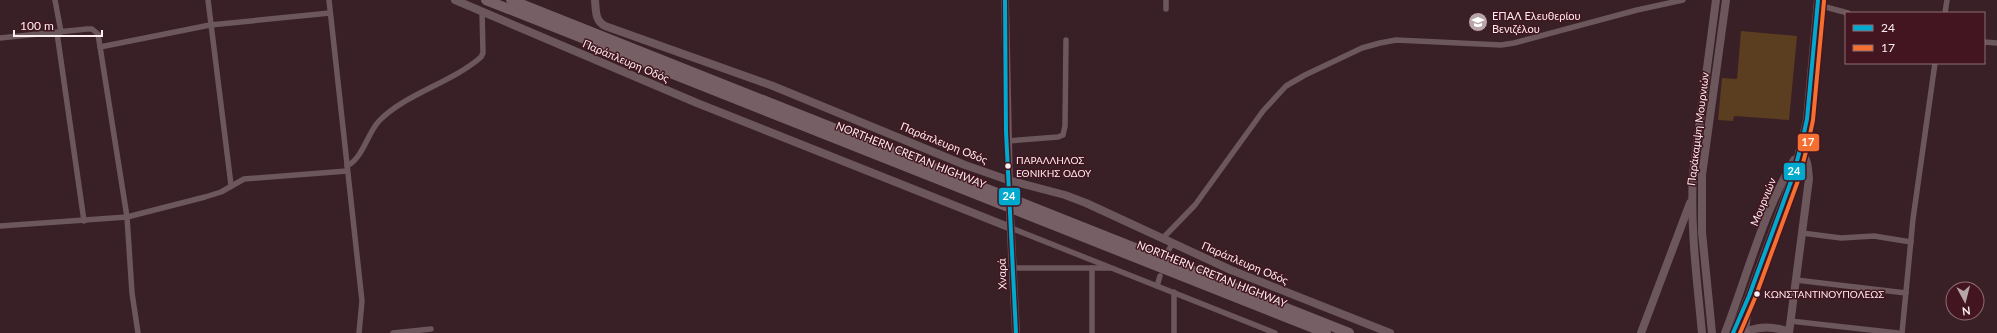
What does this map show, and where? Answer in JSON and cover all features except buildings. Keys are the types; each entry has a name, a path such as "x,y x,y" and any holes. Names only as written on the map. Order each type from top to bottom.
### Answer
{"highway":[{"name":"NORTHERN CRETAN HIGHWAY","path":"486,0 1326,333"},
{"name":"NORTHERN CRETAN HIGHWAY","path":"510,0 1349,333"},
{"path":"528,7 542,3"},
{"path":"590,23 598,35"}],"street":[{"path":"55,0 84,221"},
{"path":"208,0 231,185"},
{"path":"329,0 362,301 359,333"},
{"name":"Παράπλευρη Οδός","path":"455,0 697,103 1011,228"},
{"name":"Παράπλευρη Οδός","path":"595,0 596,15 601,24 605,26 773,86 1009,184 1065,195 1086,203 1231,270 1390,333"},
{"path":"1005,0 1009,184"},
{"path":"1166,0 1166,9"},
{"path":"1162,238 1198,201 1237,145 1273,98 1286,86 1305,75 1362,48 1380,42 1396,40 1501,44 1514,43 1637,10 1683,0"},
{"name":"Παράκαμψη Μουρνιών","path":"1702,333 1693,233 1693,174 1716,0"},
{"name":"Παράκαμψη Μουρνιών","path":"1712,333 1702,232 1702,175 1726,0"},
{"path":"1945,12 1947,0"},
{"path":"1749,296 1745,332 1752,329 1771,327 1789,332 1802,233 1808,172 1805,156 1800,150 1807,119 1818,2 1845,12"},
{"path":"0,226 127,217 221,192 244,179 347,168 355,160 379,121 401,105 481,57 483,53 482,11"},
{"path":"100,47 210,25 330,13"},
{"path":"0,38 92,29 98,34 127,217 132,293 138,333"},
{"path":"1007,141 1058,137 1063,135 1065,126 1066,40"},
{"path":"1985,42 1997,43"},
{"path":"1902,333 1911,242 1936,64"},
{"name":"Μουρνιών","path":"1733,333 1749,296 1793,176 1800,150"},
{"name":"Μουρνιών","path":"1724,333 1786,173 1800,150"},
{"path":"1641,333 1692,198"},
{"name":"Χναρά","path":"1010,214 1016,333"},
{"path":"1011,228 1275,333"},
{"path":"1679,234 1702,232"},
{"path":"1802,233 1841,238 1874,236 1911,242"},
{"path":"1167,253 1172,244"},
{"path":"1013,268 1112,268"},
{"path":"1092,268 1092,333"},
{"path":"1157,286 1160,276"},
{"path":"1796,280 1906,293"},
{"path":"1174,292 1174,333"},
{"path":"1790,321 1898,333"},
{"path":"393,333 431,329"}],"shaded area":[{"path":"1741,31 1797,36 1789,120 1734,116 1733,121 1718,120 1722,78 1737,79"}],"transit line":[{"name":"24","path":"1005,0 1006,131 1016,333"},
{"name":"24","path":"1733,333 1749,296 1793,176 1802,142 1807,119 1818,0"},
{"name":"17","path":"1740,333 1755,298 1799,178 1808,144 1813,120 1824,1"}],"place":[{"name":"ΕΠΑΛ Ελευθερίου Βενιζέλου","path":"1478,22"},
{"name":"ΠΑΡΑΛΛΗΛΟΣ ΕΘΝΙΚΗΣ ΟΔΟΥ","path":"1008,166"},
{"name":"ΚΩΝΣΤΑΝΤΙΝΟΥΠΟΛΕΩΣ","path":"1757,294"}]}
